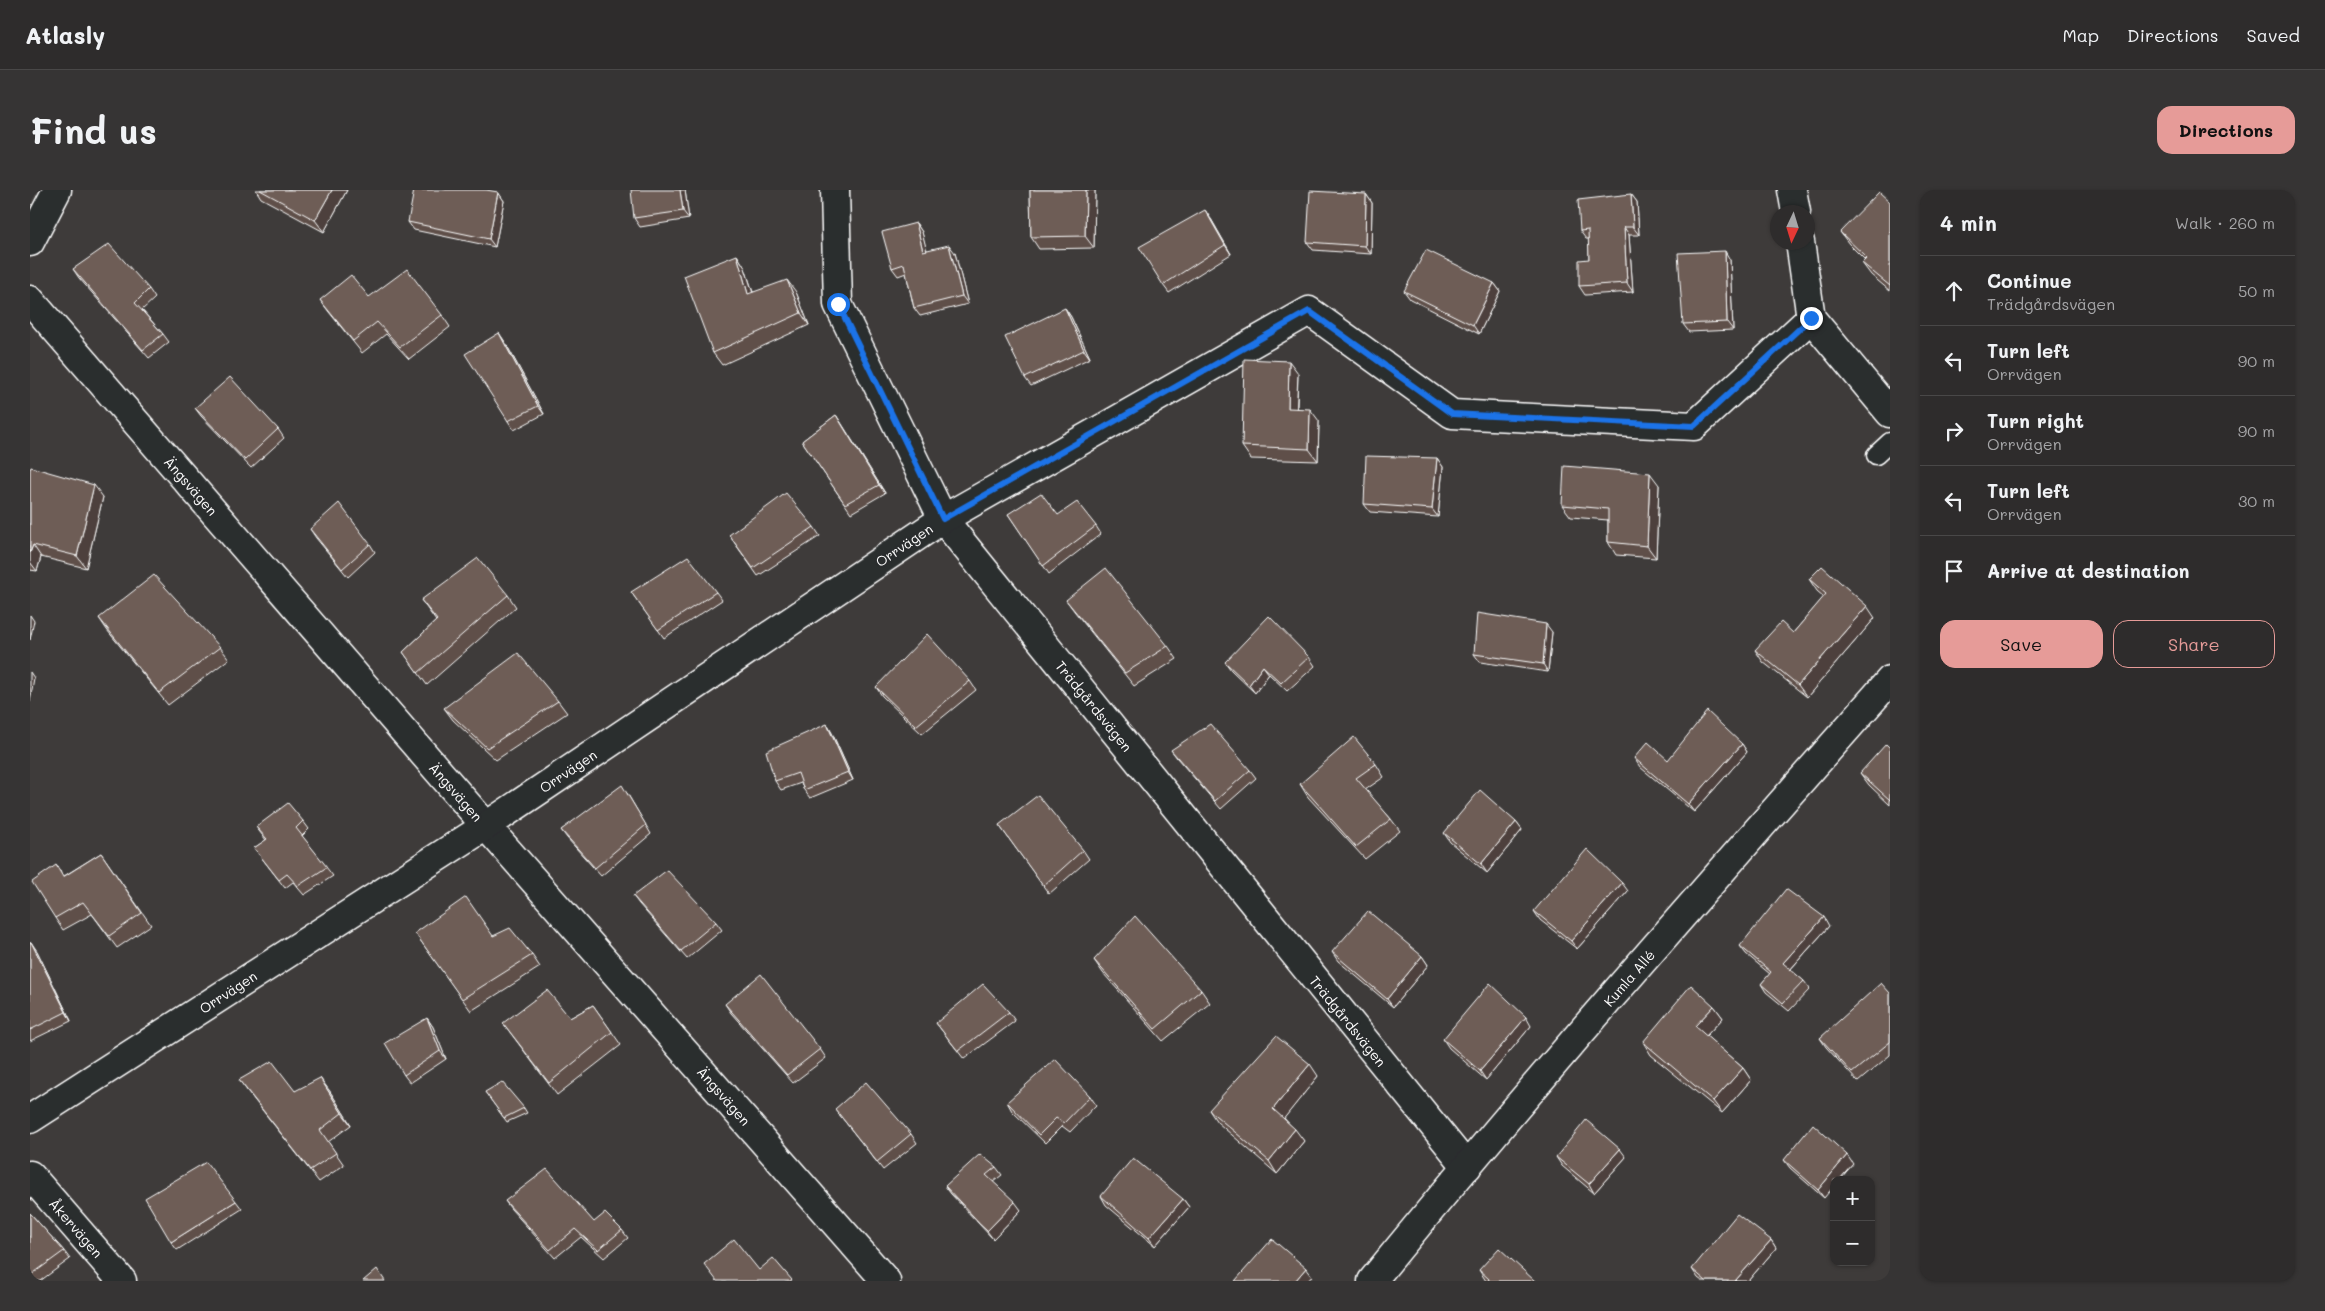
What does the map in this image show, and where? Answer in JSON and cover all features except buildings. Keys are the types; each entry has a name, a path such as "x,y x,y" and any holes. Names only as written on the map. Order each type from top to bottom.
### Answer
{"street":[{"path":"30,242 57,190"},
{"name":"Trädgårdsvägen","path":"835,190 838,304 943,519 1467,1167"},
{"path":"1792,190 1795,205"},
{"path":"1801,250 1811,318 1890,413"},
{"name":"Ängsvägen","path":"30,300 486,826 886,1281"},
{"name":"Orrvägen","path":"30,1119 486,826 943,519 1309,311 1452,414 1694,426 1811,318"},
{"name":"Kumla Allé","path":"1372,1281 1684,913 1890,680"},
{"name":"Åkervägen","path":"30,1174 122,1281"}],"lane":[{"path":"1876,455 1890,442"}],"route":[{"path":"838,304 943,519 1309,311 1452,414 1694,426 1811,318"}]}
